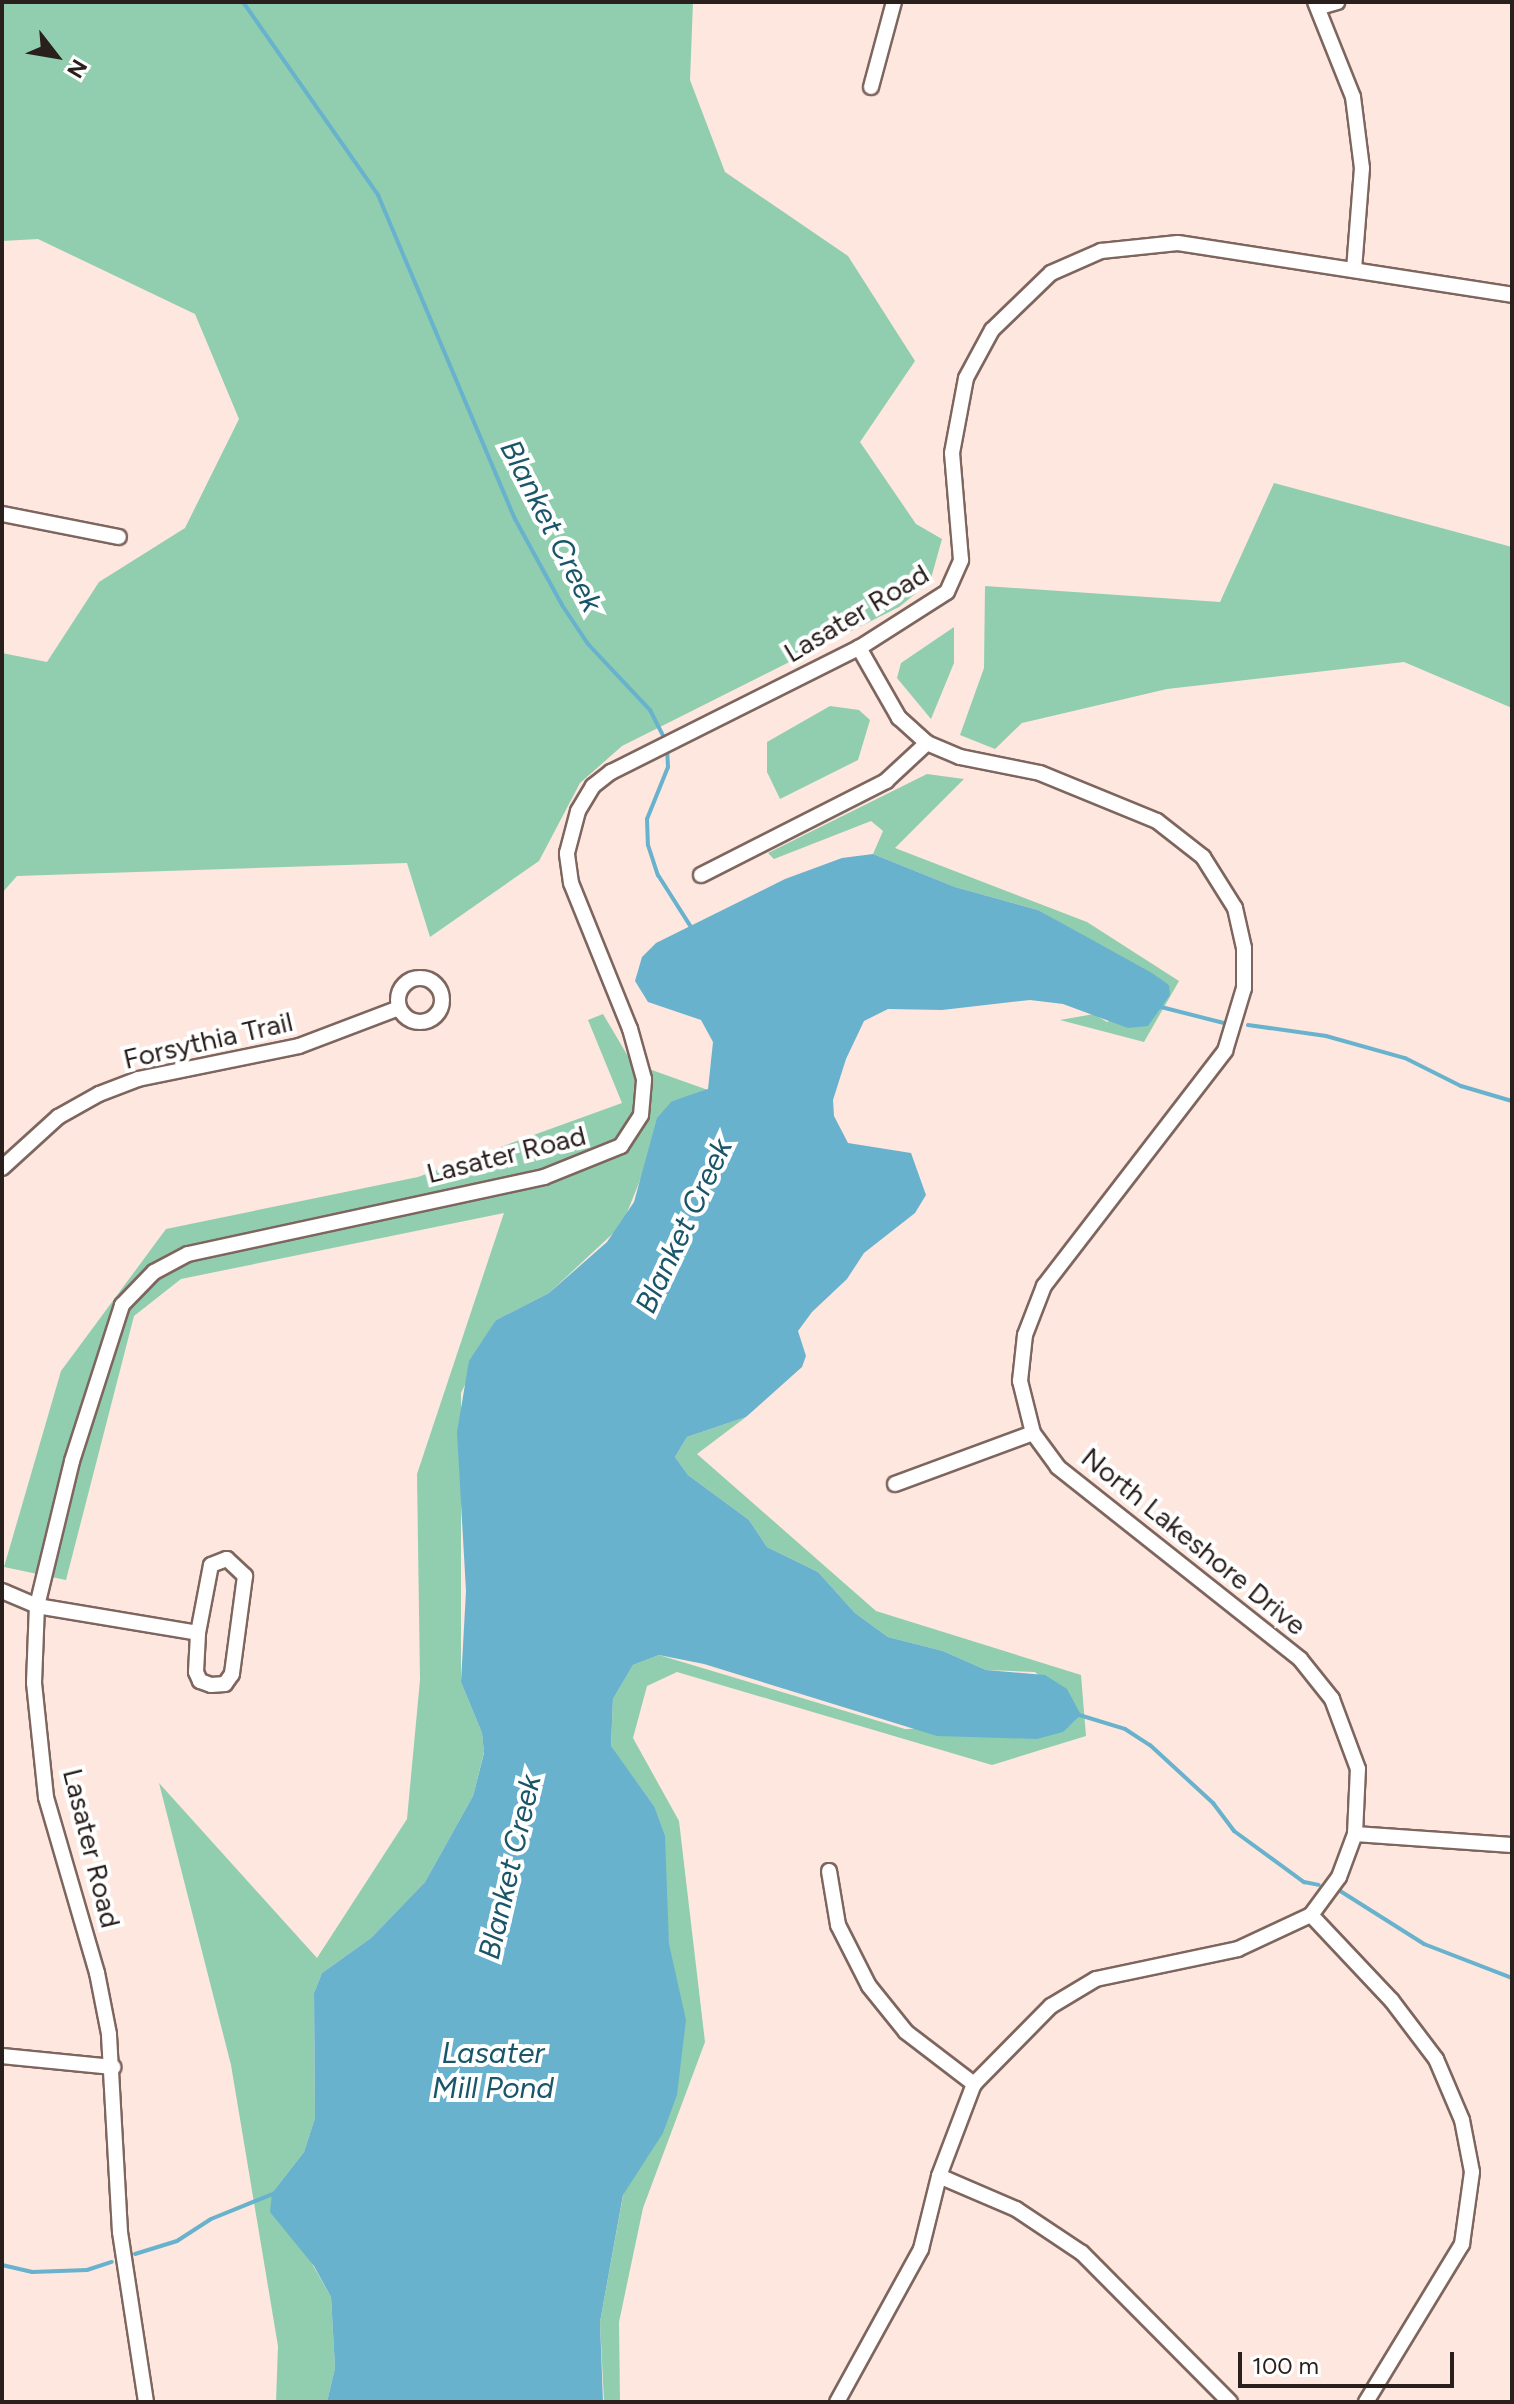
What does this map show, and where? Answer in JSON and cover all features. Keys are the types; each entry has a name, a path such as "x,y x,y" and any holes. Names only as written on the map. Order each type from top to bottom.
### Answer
{"street":[{"path":"871,87 894,2"},
{"path":"1337,2 1317,5 1353,97 1362,168 1354,270"},
{"name":"Lasater Road","path":"146,2402 120,2232 113,2067 97,1973 46,1797 34,1683 37,1606 113,1322 154,1272 202,1251 544,1177 611,1153 629,1136 644,1103 642,1065 571,883 567,853 573,821 587,795 636,759 859,648 939,599 954,582 961,551 952,453 966,378 992,330 1051,273 1101,251 1153,243 1512,295"},
{"path":"2,514 119,537"},
{"name":"North Lakeshore Drive","path":"837,2402 921,2249 939,2176 974,2084 1051,2006 1096,1979 1238,1949 1311,1915 1339,1877 1355,1834 1358,1769 1332,1699 1300,1659 1058,1467 1033,1433 1020,1381 1033,1310 1063,1259 1225,1051 1241,1008 1243,938 1235,908 1215,870 1157,821 1040,773 960,757 927,743 899,718 859,648"},
{"path":"701,875 886,781 927,743"},
{"name":"Forsythia Trail","path":"2,1168 58,1117 99,1094 138,1079 299,1046 399,1008"},
{"path":"895,1484 1033,1433"},
{"path":"227,1559 236,1563 245,1576 232,1674 225,1684 200,1681 198,1633 211,1565 227,1559"},
{"path":"2,1591 37,1606 198,1633"},
{"path":"1355,1834 1512,1845"},
{"path":"829,1871 838,1925 869,1986 906,2032 974,2084"},
{"path":"1311,1915 1392,2001 1436,2059 1462,2120 1472,2172 1462,2244 1366,2402"},
{"path":"2,2056 113,2067"},
{"path":"939,2176 1016,2209 1082,2253 1230,2402"}],"green space":[{"path":"2,2 693,2 690,80 725,172 848,256 915,361 860,442 916,524 942,539 930,582 899,607 622,746 580,783 539,861 430,937 407,863 17,876 2,893 2,653 47,662 99,582 185,528 239,419 195,314 38,239 2,241"},
{"path":"1274,483 1512,547 1512,708 1404,662 1167,689 1022,723 995,749 960,735 984,668 985,586 1220,602"},
{"path":"954,627 954,663 931,719 897,678 901,663"},
{"path":"830,706 859,710 870,720 858,760 780,799 767,772 767,742"},
{"path":"927,774 964,779 895,848 1087,922 1179,981 1144,1042 1060,1020 1094,1014 1107,1022 1169,985 1038,910 955,887 873,854 883,831 871,821 774,859 768,853"},
{"path":"603,1014 632,1063 708,1090 672,1101 622,1225 549,1293 496,1320 461,1393 461,1682 482,1733 484,1752 473,1796 425,1882 371,1938 322,1973 314,1993 315,2118 304,2152 272,2193 331,2297 335,2368 327,2402 276,2402 278,2346 231,2065 159,1783 317,1958 407,1819 420,1680 417,1474 504,1213 181,1279 134,1316 66,1580 4,1567 61,1371 166,1229 418,1177 622,1103 588,1020"},
{"path":"746,1417 697,1454 876,1611 1081,1675 1086,1736 992,1765 677,1672 647,1686 633,1738 679,1821 705,2042 643,2208 619,2322 620,2402 604,2402 600,2322 669,1944 654,1806 611,1747 613,1699 633,1665 659,1655 905,1729 1069,1726 1081,1715 1035,1672 986,1670 943,1651 888,1637 855,1613 818,1572 767,1547 749,1520 688,1475 675,1457 687,1437"}],"water":[{"name":"Lasater Mill Pond","path":"873,854 955,887 1038,910 1152,973 1169,985 1170,995 1148,1026 1128,1028 1063,1004 1030,1000 942,1010 888,1009 864,1021 846,1059 833,1100 834,1116 848,1143 911,1153 926,1195 915,1213 864,1253 847,1279 812,1312 798,1331 806,1356 802,1367 746,1417 687,1437 675,1457 688,1475 749,1520 767,1547 818,1572 855,1613 888,1637 943,1651 986,1670 1045,1675 1067,1689 1081,1715 1063,1732 1037,1739 937,1736 704,1664 659,1655 633,1665 613,1699 611,1746 654,1806 665,1836 669,1944 686,2020 677,2095 663,2133 623,2195 600,2322 603,2402 327,2402 335,2368 331,2297 314,2266 270,2212 272,2193 304,2152 315,2118 314,1993 322,1973 371,1938 425,1882 473,1796 484,1753 482,1733 461,1682 466,1591 457,1432 469,1361 496,1320 549,1293 607,1242 634,1202 657,1118 672,1101 708,1089 713,1042 701,1020 648,1002 635,981 642,957 656,943 785,879 842,858"}],"waterway":[{"name":"Blanket Creek","path":"243,2 378,195 515,519 562,605 588,644 650,710 665,739"},
{"name":"Blanket Creek","path":"667,748 668,767 647,819 648,845 658,875 691,927"},
{"path":"1161,1007 1224,1023"},
{"path":"1248,1025 1326,1036 1405,1058 1461,1086 1512,1101"},
{"path":"1076,1714 1125,1729 1150,1745 1213,1803 1234,1831 1304,1882 1319,1885"},
{"path":"1337,1889 1424,1944 1512,1978"},
{"path":"135,2254 177,2241 211,2219 275,2193"},
{"path":"2,2265 32,2272 87,2270 112,2262"}]}
